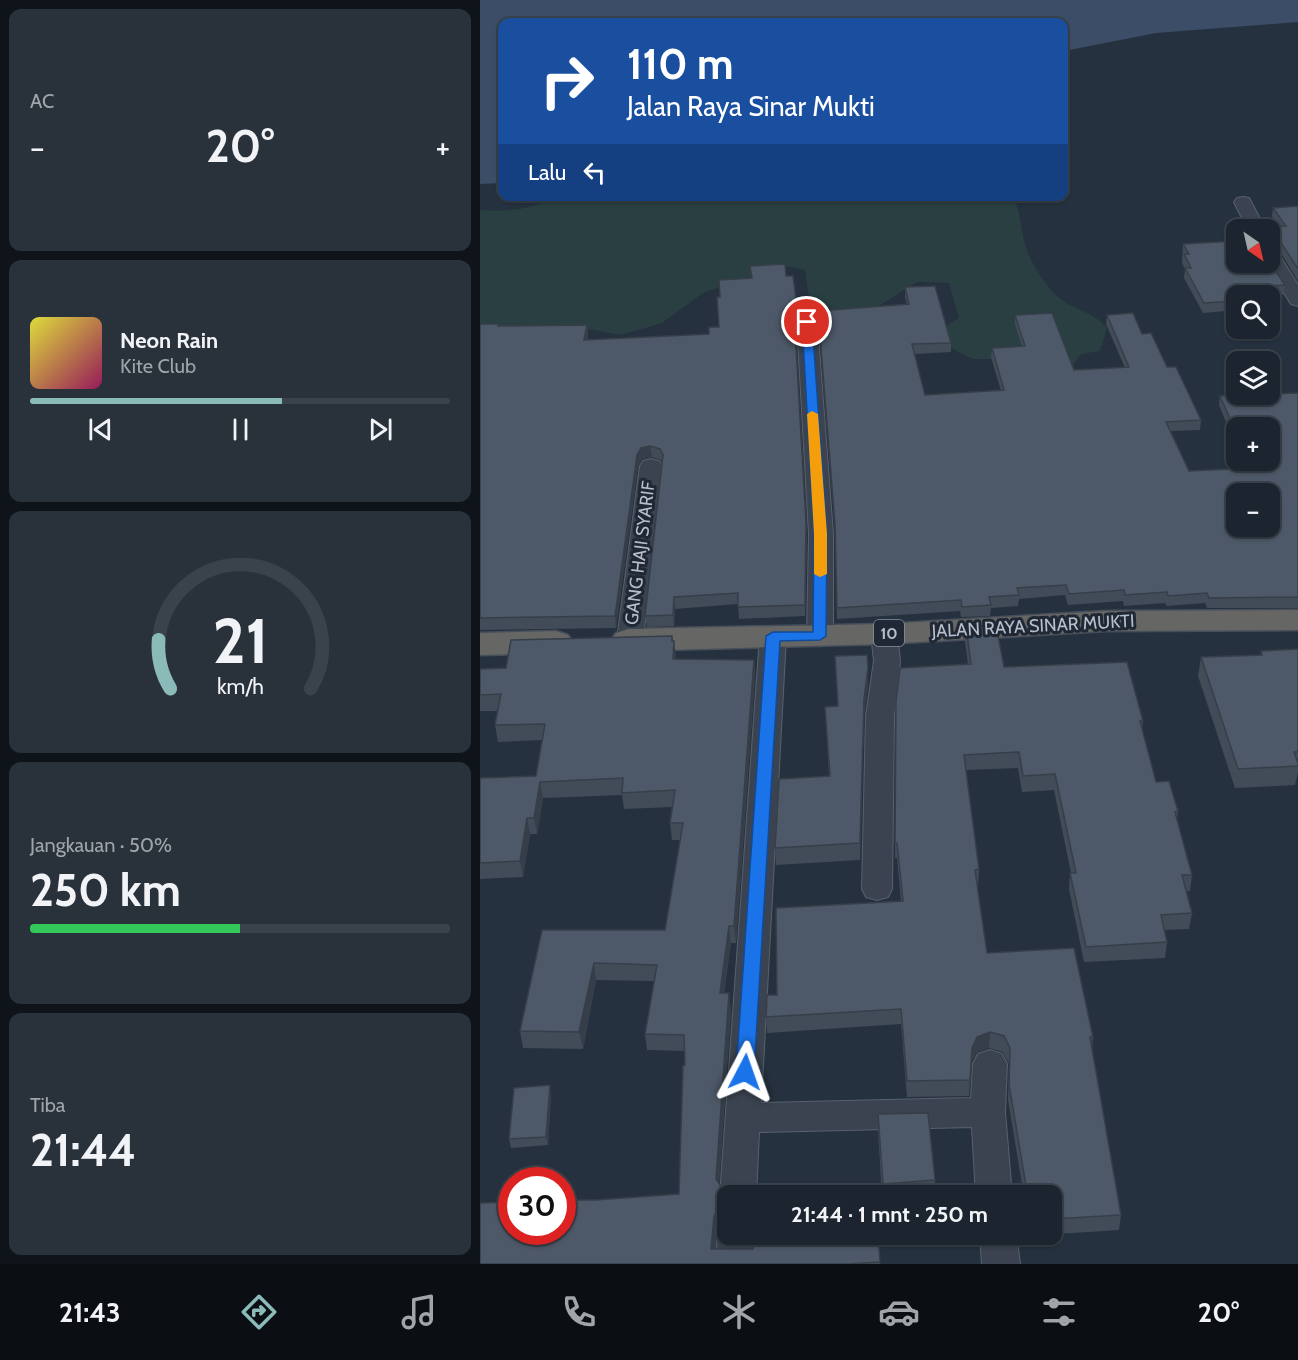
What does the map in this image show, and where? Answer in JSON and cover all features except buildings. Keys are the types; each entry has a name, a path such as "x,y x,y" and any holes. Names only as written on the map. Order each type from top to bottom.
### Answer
{"highway":[{"name":"JALAN RAYA SINAR MUKTI","path":"480,644 884,634 1106,621 1298,620"}],"street":[{"path":"1243,202 1252,219"},
{"path":"1280,271 1298,300"},
{"path":"807,322 821,534 820,636"},
{"name":"GANG HAJI SYARIF","path":"630,640 651,466"},
{"path":"877,890 880,716 886,661 884,634"},
{"path":"739,1185 773,636"},
{"path":"990,1064 988,1112 993,1185"},
{"path":"742,1118 988,1112"},
{"path":"734,1264 735,1245"},
{"path":"999,1245 1001,1264"}],"green space":[{"path":"548,201 1015,201 1026,248 1044,281 1061,299 1090,314 1107,328 1100,351 1081,354 1067,373 1010,359 973,359 945,345 944,327 959,318 949,283 917,282 869,312 840,316 811,311 805,270 781,265 771,273 741,279 703,293 662,323 621,335 583,328 531,329 480,325 480,210 521,209"}],"water":[{"path":"480,0 1298,0 1298,22 1156,33 1068,50 1068,18 498,18 498,183 480,184"}],"slow traffic":[{"path":"812,414 821,534 820,574"}],"route":[{"path":"745,1072 773,636 820,636 821,534 807,322"}]}
